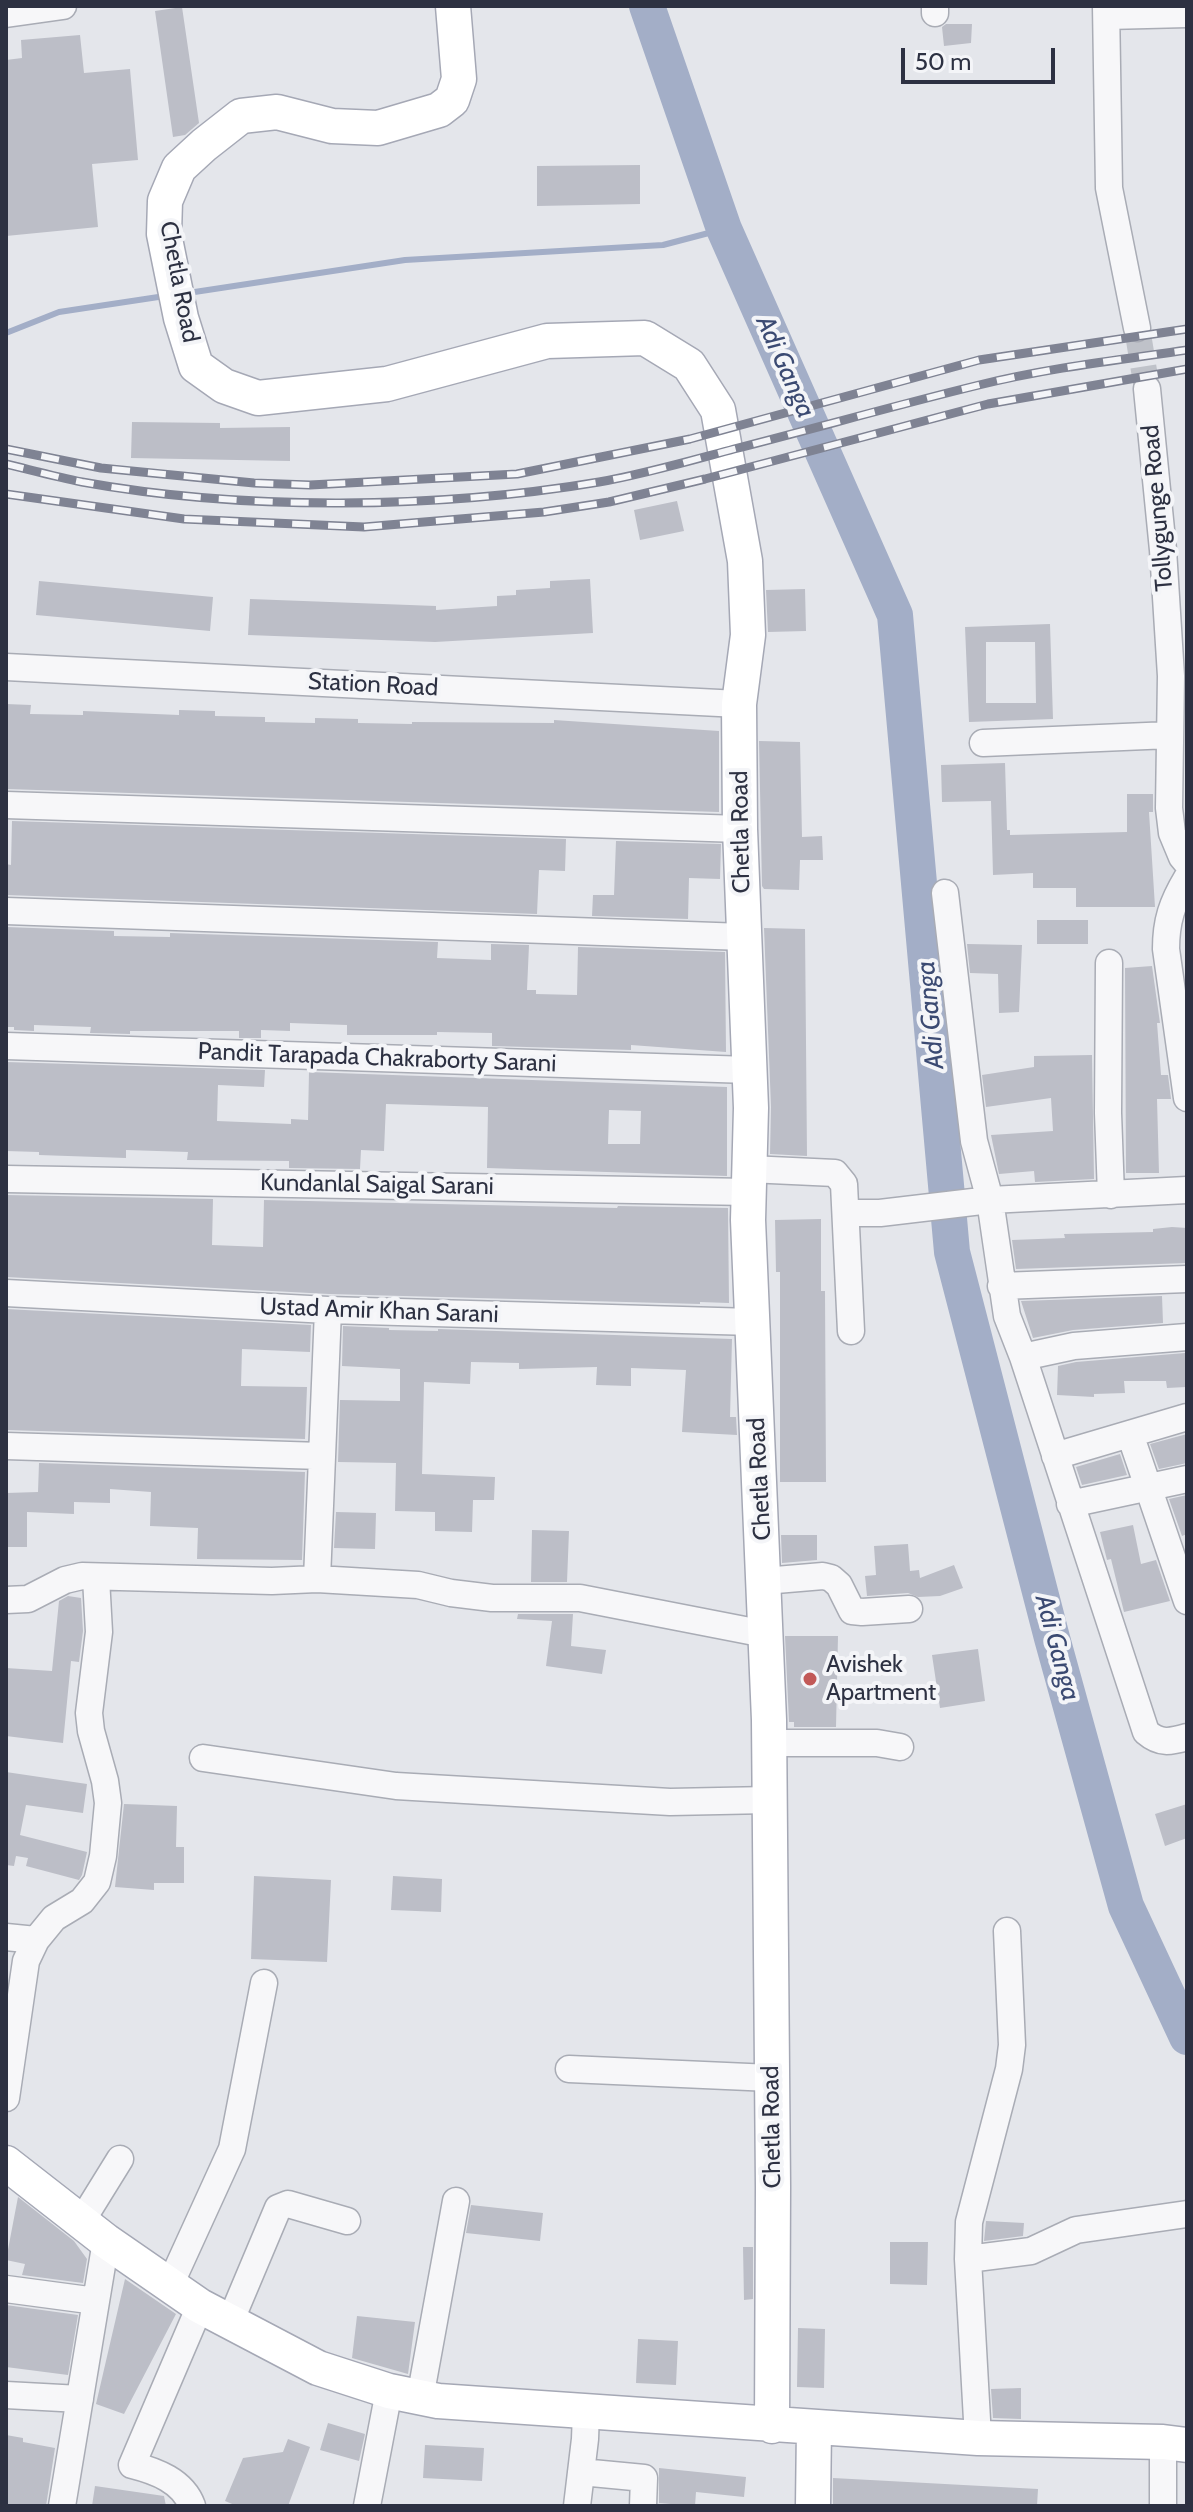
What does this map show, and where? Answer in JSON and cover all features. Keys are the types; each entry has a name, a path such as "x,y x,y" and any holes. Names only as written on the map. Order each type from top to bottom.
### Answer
{"main road":[{"name":"Chetla Road","path":"453,6 459,79 452,100 439,110 378,128 332,126 277,112 241,116 179,168 165,201 164,234 181,318 196,366 224,386 258,398 387,384 547,341 598,337 645,338 689,365 718,410 745,561 748,635 739,704 740,829 749,1070 753,1322 769,1743 772,2426"},
{"path":"6,2163 93,2231 200,2306 318,2368 404,2394 438,2401 772,2426 978,2438 1175,2444"},
{"path":"813,2506 814,2427"}],"street":[{"path":"6,14 49,7"},
{"path":"1137,328 1109,188 1106,11 1187,14"},
{"name":"Tollygunge Road","path":"1147,389 1163,550 1171,676 1170,821 1187,863"},
{"name":"Station Road","path":"6,667 739,704"},
{"path":"983,743 1170,735"},
{"path":"6,805 740,829"},
{"path":"1187,878 1171,904 1166,925 1166,949 1187,1098"},
{"path":"945,893 974,1141 1007,1316 1146,1732 1157,1741 1187,1737"},
{"path":"6,911 744,937"},
{"path":"1109,963 1111,1195"},
{"name":"Pandit Tarapada Chakraborty Sarani","path":"6,1046 749,1070"},
{"name":"Kundanlal Saigal Sarani","path":"6,1179 749,1180 835,1173 844,1184 847,1213"},
{"path":"851,1331 847,1213 880,1213 986,1201 1187,1190"},
{"path":"1001,1286 1187,1279"},
{"name":"Ustad Amir Khan Sarani","path":"6,1293 328,1310 753,1322"},
{"path":"317,1579 328,1310"},
{"path":"1023,1357 1074,1346 1187,1337"},
{"path":"1055,1456 1187,1417"},
{"path":"1130,1434 1187,1601"},
{"path":"6,1446 321,1456"},
{"path":"1070,1504 1187,1479"},
{"path":"6,1600 28,1599 65,1580 82,1576 272,1581 317,1579 418,1585 492,1598 580,1598 765,1634"},
{"path":"764,1581 823,1576 839,1585 852,1611 909,1609"},
{"path":"6,2098 26,1961 36,1940 54,1918 82,1901 97,1882 103,1856 108,1803 89,1713 99,1632 96,1578"},
{"path":"769,1743 877,1743 900,1747"},
{"path":"203,1758 396,1786 670,1802 769,1800"},
{"path":"978,2438 968,2259 969,2222 1009,2069 1012,2045 1007,1931"},
{"path":"6,1937 36,1940"},
{"path":"169,2287 232,2149 264,1983"},
{"path":"569,2069 771,2078"},
{"path":"62,2506 96,2301 93,2231 120,2159"},
{"path":"367,2506 404,2394 456,2201"},
{"path":"230,2322 278,2208 288,2204 347,2221"},
{"path":"968,2259 1031,2251 1076,2230 1187,2214"},
{"path":"6,2289 96,2301"},
{"path":"192,2506 175,2483 153,2470 122,2463 200,2306"},
{"path":"6,2395 80,2399"},
{"path":"577,2506 586,2412"},
{"path":"1163,2506 1175,2444"},
{"path":"581,2472 644,2478 643,2506"}],"building":[{"path":"182,7 199,123 185,135 173,137 155,11"},
{"path":"946,24 972,24 971,43 944,46 942,27"},
{"path":"80,35 84,73 130,69 138,160 92,164 98,227 6,236 6,60 22,58 21,40"},
{"path":"640,165 640,204 537,206 537,166"},
{"path":"132,422 220,423 220,428 290,427 290,461 131,458"},
{"path":"677,501 684,531 640,540 634,510"},
{"path":"590,579 593,633 435,642 248,635 250,599 436,606 436,610 497,606 497,596 516,595 516,590 550,588 550,581"},
{"path":"39,581 213,597 210,631 36,615"},
{"path":"805,589 806,631 768,632 766,590"},
{"path":"1050,624 1053,719 969,722 965,627","holes":["986,642 1035,642 1036,703 986,703"]},
{"path":"6,704 31,705 30,714 83,715 83,711 179,715 179,710 215,711 215,716 265,717 265,722 315,723 315,718 412,724 554,723 554,720 719,731 719,812 6,789"},
{"path":"759,741 800,742 802,837 822,836 823,860 800,860 799,890 764,889 762,886"},
{"path":"1005,763 1007,830 1010,830 1010,835 1127,832 1127,794 1153,794 1153,812 1149,812 1155,907 1076,907 1076,888 1033,888 1033,873 993,875 991,801 942,802 941,765"},
{"path":"12,821 566,839 565,871 539,870 537,914 6,895 6,864 11,865"},
{"path":"616,841 721,844 720,879 689,878 688,919 592,916 593,895 614,895"},
{"path":"1037,920 1088,920 1088,944 1037,944"},
{"path":"6,927 114,931 114,936 170,937 170,933 438,942 437,958 491,960 491,944 529,945 527,990 536,990 536,994 577,995 578,947 725,952 726,1052 631,1045 631,1050 492,1046 492,1033 347,1035 347,1025 290,1023 290,1031 261,1030 261,1038 239,1038 239,1031 90,1033 91,1027 34,1025 34,1031 14,1030 14,1027 6,1027"},
{"path":"764,928 805,929 807,1156 770,1154"},
{"path":"967,944 1022,945 1019,1012 999,1013 998,974 970,973"},
{"path":"1152,966 1160,1023 1157,1023 1161,1075 1168,1075 1171,1099 1157,1099 1159,1173 1126,1173 1125,968"},
{"path":"1092,1055 1094,1179 1035,1182 1034,1171 999,1174 991,1135 1053,1131 1051,1098 986,1107 982,1075 1034,1067 1034,1056"},
{"path":"6,1062 265,1070 264,1087 218,1085 217,1121 291,1124 291,1119 308,1120 309,1072 727,1087 727,1176 487,1168 488,1107 386,1104 384,1151 361,1150 360,1169 289,1168 289,1161 187,1160 188,1152 126,1150 126,1158 6,1151","holes":["609,1110 641,1111 640,1144 608,1144"]},
{"path":"6,1195 213,1199 212,1245 263,1247 264,1200 728,1208 729,1303 329,1294 6,1277"},
{"path":"821,1219 821,1291 825,1291 826,1482 780,1482 780,1272 776,1272 775,1220"},
{"path":"1187,1228 1187,1263 1016,1269 1012,1240 1065,1238 1064,1234 1153,1232 1153,1229"},
{"path":"1162,1296 1163,1323 1073,1330 1033,1338 1021,1301"},
{"path":"6,1309 311,1325 310,1352 242,1349 241,1386 307,1387 305,1439 6,1430"},
{"path":"343,1326 389,1330 732,1339 730,1417 736,1417 737,1435 682,1432 686,1370 631,1368 631,1386 596,1385 597,1367 519,1369 519,1363 471,1362 470,1384 424,1382 422,1474 495,1477 494,1500 473,1500 472,1532 435,1531 435,1512 395,1511 396,1463 338,1462 340,1400 400,1401 400,1369 342,1366"},
{"path":"1185,1353 1186,1387 1167,1388 1166,1381 1124,1381 1125,1393 1094,1394 1094,1397 1057,1395 1058,1366"},
{"path":"1187,1434 1187,1463 1159,1469 1150,1444"},
{"path":"1120,1454 1127,1475 1082,1485 1076,1467"},
{"path":"39,1463 305,1472 302,1560 197,1559 198,1528 150,1526 151,1492 110,1489 110,1503 74,1502 74,1514 27,1512 27,1547 6,1547 6,1493 38,1492"},
{"path":"1187,1495 1187,1534 1182,1536 1169,1499"},
{"path":"336,1512 376,1513 375,1549 334,1548"},
{"path":"1133,1525 1141,1564 1156,1560 1170,1601 1124,1612 1111,1559 1107,1560 1100,1532"},
{"path":"532,1530 569,1531 567,1582 531,1582"},
{"path":"781,1535 817,1535 817,1560 782,1563"},
{"path":"908,1544 910,1571 919,1570 920,1578 954,1565 963,1588 940,1596 918,1597 908,1593 867,1596 865,1576 876,1575 874,1546"},
{"path":"68,1596 81,1598 83,1631 79,1662 71,1661 63,1743 6,1736 6,1668 52,1671 59,1601"},
{"path":"518,1614 573,1614 571,1646 606,1650 602,1674 546,1666 552,1621 517,1619"},
{"name":"Avishek Apartment","path":"785,1636 838,1636 836,1727 794,1727 794,1722 789,1722"},
{"path":"978,1649 985,1701 940,1708 932,1655"},
{"path":"6,1772 87,1784 83,1813 26,1805 20,1835 87,1852 79,1880 26,1866 28,1858 16,1856 14,1866 6,1865"},
{"path":"124,1804 177,1806 176,1847 184,1847 184,1883 154,1883 154,1890 115,1887"},
{"path":"1187,1804 1187,1838 1165,1846 1155,1814"},
{"path":"254,1876 331,1880 327,1962 251,1959"},
{"path":"393,1876 442,1879 441,1912 391,1910"},
{"path":"18,2197 74,2241 87,2259 83,2283 22,2275 25,2264 6,2260"},
{"path":"471,2205 543,2213 540,2241 466,2233"},
{"path":"986,2221 1024,2223 1023,2236 984,2241"},
{"path":"890,2242 928,2242 927,2285 890,2284"},
{"path":"743,2247 753,2247 753,2299 744,2300"},
{"path":"125,2279 176,2314 124,2414 96,2404"},
{"path":"6,2305 78,2315 68,2375 6,2367"},
{"path":"357,2316 415,2322 408,2374 352,2358"},
{"path":"798,2328 825,2329 824,2388 797,2387"},
{"path":"638,2339 678,2341 676,2385 636,2383"},
{"path":"1021,2388 1021,2419 993,2418 991,2389"},
{"path":"328,2423 365,2434 359,2461 320,2450"},
{"path":"6,2435 23,2438 23,2442 55,2448 46,2506 6,2506"},
{"path":"288,2439 310,2447 288,2506 237,2506 225,2501 243,2458 283,2452"},
{"path":"425,2445 484,2448 482,2481 423,2478"},
{"path":"659,2468 746,2477 744,2497 696,2492 695,2506 659,2503"},
{"path":"833,2478 1038,2489 1037,2506 833,2506"},
{"path":"95,2486 164,2496 166,2506 92,2506"}],"waterway":[{"name":"Adi Ganga","path":"647,6 724,229 895,615 952,1252 1052,1638 1126,1906 1187,2037"},
{"path":"188,293 405,260 663,245 724,229"},
{"path":"6,333 59,312 165,296"}],"tunnel":[{"path":"1137,328 1147,389"}],"railway":[{"path":"6,449 101,468 254,483 310,485 517,474 690,439 979,360 1187,329"},
{"path":"6,464 82,482 144,491 274,502 407,502 537,491 616,479 1005,379 1187,350"},
{"path":"6,494 184,519 364,527 544,512 609,502 705,479 988,404 1187,369"}],"place":[{"name":"Avishek Apartment","path":"810,1679"}]}
